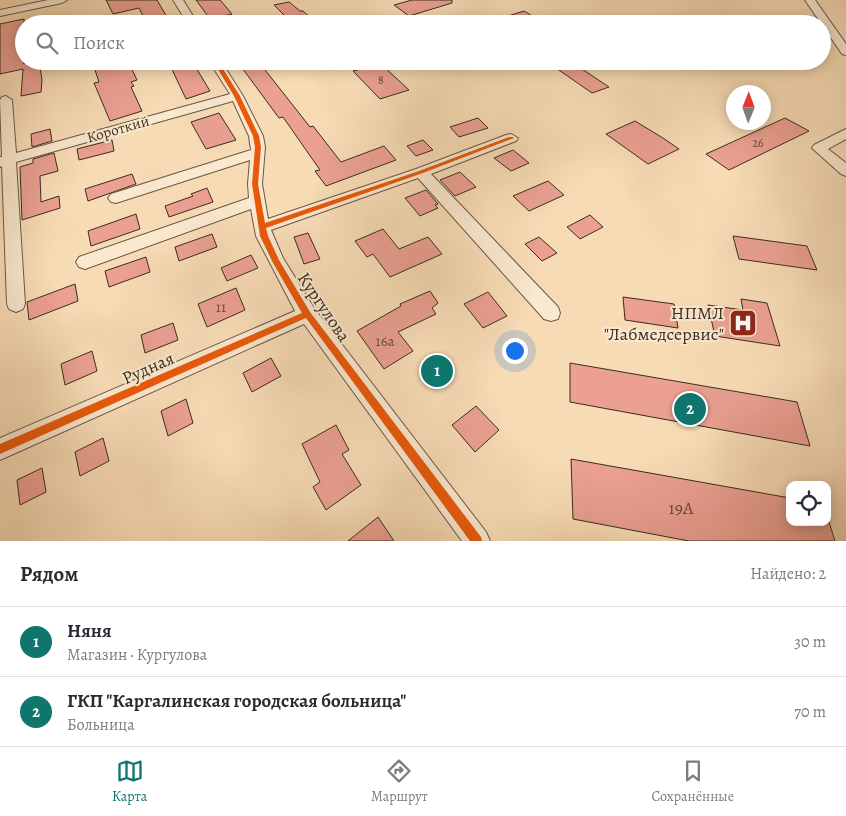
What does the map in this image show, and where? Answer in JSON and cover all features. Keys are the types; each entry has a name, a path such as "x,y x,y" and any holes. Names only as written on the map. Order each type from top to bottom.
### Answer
{"street":[{"path":"0,13 62,0"},
{"path":"178,0 187,15"},
{"path":"810,0 820,15"},
{"path":"831,30 846,52"},
{"name":"Кургулова","path":"221,70 237,96 256,136 255,175 257,201 262,227 276,261 307,314 477,541"},
{"name":"Короткий","path":"4,160 237,96"},
{"path":"6,100 4,160 16,304"},
{"path":"846,133 819,148 846,171"},
{"path":"262,227 421,172 511,138"},
{"path":"116,198 257,153"},
{"path":"421,172 551,313"},
{"path":"85,262 257,201"},
{"name":"Рудная","path":"0,449 307,314"}],"building":[{"path":"106,0 157,0 166,15 142,15 139,8 113,14"},
{"path":"196,0 220,0 232,14 228,15 207,15"},
{"path":"412,0 452,0 452,3 412,15 408,15 394,5"},
{"path":"289,2 307,15 284,15 274,5"},
{"path":"524,11 531,15 511,15"},
{"path":"15,21 15,70 18,70 0,74 0,24"},
{"path":"23,70 40,70 41,92 21,96"},
{"path":"95,70 132,70 137,80 131,82 134,86 131,87 142,111 110,121 94,83 99,82"},
{"path":"172,70 197,70 210,91 186,99"},
{"path":"244,70 265,70 310,127 313,126 341,162 384,146 396,160 326,186 315,171 320,170 283,117 279,118"},
{"path":"387,70 409,90 380,99 353,71"},
{"path":"559,70 584,70 609,87 592,93"},
{"path":"219,113 236,140 206,149 191,122"},
{"path":"478,118 488,128 459,137 450,127"},
{"path":"785,118 809,131 729,170 706,154 759,130 771,130 771,124"},
{"path":"635,121 679,149 648,164 606,134"},
{"path":"50,129 52,141 32,147 31,134"},
{"path":"112,140 114,151 79,160 77,149"},
{"path":"423,140 433,150 416,156 407,146"},
{"path":"513,150 529,163 511,171 494,158"},
{"path":"54,153 58,171 40,176 41,202 59,196 60,208 22,220 20,167 33,163 33,159"},
{"path":"460,172 476,187 455,196 440,180"},
{"path":"132,174 136,184 88,201 85,189"},
{"path":"548,181 564,195 529,211 513,196"},
{"path":"207,188 213,202 169,217 165,206 193,196 191,194"},
{"path":"426,190 438,204 435,205 438,208 420,216 405,198"},
{"path":"136,214 140,229 91,246 88,231"},
{"path":"590,215 603,227 580,239 567,227"},
{"path":"383,229 399,249 428,237 442,254 390,277 373,254 367,257 355,241"},
{"path":"308,233 320,259 304,264 294,237"},
{"path":"212,234 217,247 179,261 175,247"},
{"path":"733,236 807,246 817,270 739,259"},
{"path":"539,237 557,253 542,261 525,244"},
{"path":"251,255 258,268 227,281 221,268"},
{"path":"146,257 150,272 109,287 105,271"},
{"path":"75,284 78,301 29,320 27,302"},
{"path":"236,288 245,310 207,327 198,304"},
{"path":"430,291 438,303 432,308 436,314 398,332 413,351 384,369 357,331 401,306 400,304"},
{"path":"488,292 507,316 483,328 464,304"},
{"path":"623,297 674,304 678,328 625,320"},
{"path":"741,299 767,303 780,346 715,336 708,305 743,310"},
{"path":"173,323 178,340 145,353 141,335"},
{"path":"92,351 97,371 65,385 61,364"},
{"path":"443,355 451,364 437,373 429,364"},
{"path":"271,358 281,376 252,392 243,373"},
{"path":"570,363 797,402 810,446 570,402"},
{"path":"186,399 193,423 168,436 161,411"},
{"path":"476,406 499,430 475,452 452,425"},
{"path":"336,425 349,450 342,454 361,485 326,510 313,487 320,482 302,444"},
{"path":"103,438 109,461 80,476 75,452"},
{"path":"571,459 786,497 786,526 830,526 835,541 689,541 573,519"},
{"path":"42,468 46,492 20,505 17,480"},
{"path":"378,517 394,541 348,541"}],"cycle path":[{"path":"221,70 237,96 256,136 258,147 255,184 259,212 264,236 276,261 307,314 477,541"},
{"path":"262,227 421,172 511,138"},
{"path":"0,449 307,314"}],"place":[{"name":"НПМЛ \"Лабмедсервис\"","path":"743,323"},
{"name":"Няня","path":"437,371"},
{"name":"ГКП \"Каргалинская городская больница\"","path":"690,409"}]}
